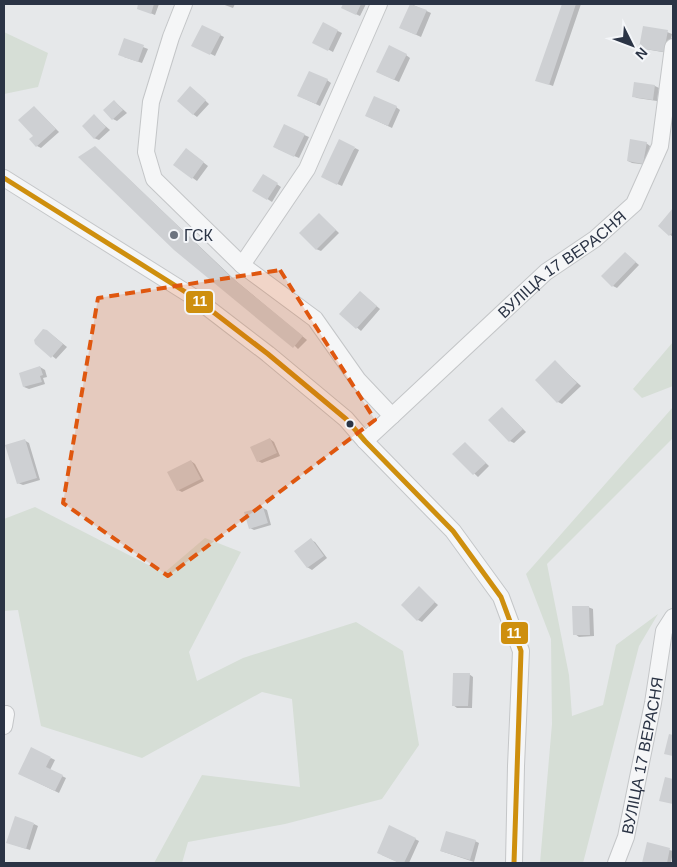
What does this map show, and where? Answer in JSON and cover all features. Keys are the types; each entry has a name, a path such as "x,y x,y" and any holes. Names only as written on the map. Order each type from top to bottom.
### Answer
{"street":[{"path":"184,4 171,37 151,102 146,152 154,178 242,265 315,319 358,380 392,416"},
{"path":"242,265 307,169 379,4"},
{"name":"ВУЛІЦА 17 ВЕРАСНЯ","path":"365,441 546,272 595,239 634,204 660,146 673,47"},
{"path":"4,178 195,298 268,354 346,418 365,441 453,531 501,597 521,651 514,863"},
{"name":"ВУЛІЦА 17 ВЕРАСНЯ","path":"616,863 626,837 654,704 664,631 673,617"}],"highlighted area":[{"path":"280,270 375,420 168,576 63,503 98,298"}],"shaded area":[{"path":"4,32 48,53 38,87 4,94"},
{"path":"673,342 673,386 642,398 633,389"},
{"path":"673,407 673,438 547,564 569,675 572,716 603,705 616,645 658,614 639,646 583,863 540,863 552,724 551,639 526,574"},
{"path":"35,507 164,573 205,538 241,552 189,652 197,681 243,658 356,622 403,651 419,745 382,799 285,824 188,842 182,863 154,863 202,775 300,787 292,699 262,692 142,758 41,726 18,610 4,611 4,519"}],"building":[{"path":"138,4 154,4 151,14 137,9"},
{"path":"343,4 361,4 356,15 341,8"},
{"path":"410,4 427,10 416,35 399,28"},
{"path":"562,4 576,4 549,85 535,81"},
{"path":"323,22 338,30 328,51 312,43"},
{"path":"202,25 221,34 210,55 191,46"},
{"path":"643,26 668,30 664,52 639,48"},
{"path":"124,38 144,45 138,62 118,55"},
{"path":"389,45 407,54 394,80 376,72"},
{"path":"309,71 328,79 316,104 297,96"},
{"path":"634,82 655,85 653,100 632,97"},
{"path":"190,86 206,100 193,115 177,101"},
{"path":"374,96 397,106 388,126 365,116"},
{"path":"114,100 123,110 112,120 103,110"},
{"path":"34,106 56,129 36,147 29,139 33,136 18,120"},
{"path":"94,114 106,127 94,139 82,126"},
{"path":"284,124 305,134 294,157 273,147"},
{"path":"339,139 355,147 337,185 321,177"},
{"path":"630,139 647,142 643,164 627,161"},
{"name":"ГСК","path":"95,146 231,277 303,336 293,348 174,250 78,157"},
{"path":"186,148 204,162 192,179 173,165"},
{"path":"263,174 278,183 267,200 252,191"},
{"path":"673,208 673,232 669,236 658,226"},
{"path":"319,213 336,230 316,250 299,233"},
{"path":"625,252 636,262 612,287 601,276"},
{"path":"360,291 377,306 356,329 339,314"},
{"path":"43,329 47,330 63,344 51,358 35,344 34,340"},
{"path":"555,360 577,383 557,403 535,380"},
{"path":"40,366 43,375 40,376 42,382 23,387 19,373"},
{"path":"502,407 523,429 509,442 488,420"},
{"path":"270,438 277,453 257,462 250,447"},
{"path":"25,439 37,478 17,484 5,445"},
{"path":"465,442 486,463 473,475 452,454"},
{"path":"191,460 201,479 177,491 167,472"},
{"path":"263,507 268,523 249,529 244,512"},
{"path":"311,538 324,556 307,568 294,551"},
{"path":"419,586 435,602 417,621 401,605"},
{"path":"572,606 589,606 590,635 573,635"},
{"path":"453,673 470,673 468,706 452,706"},
{"path":"669,734 673,735 673,756 664,754"},
{"path":"31,747 51,757 46,767 63,775 55,791 18,774"},
{"path":"665,777 673,779 673,804 659,801"},
{"path":"15,816 34,823 26,849 6,843"},
{"path":"389,825 416,838 404,863 399,863 377,853"},
{"path":"446,831 476,840 470,860 440,851"},
{"path":"647,842 670,848 667,863 642,863"}],"transit line":[{"name":"11","path":"4,178 195,298 268,354 346,419 453,531 501,597 521,651 514,863"}],"place":[{"name":"ГСК","path":"174,235"}]}
